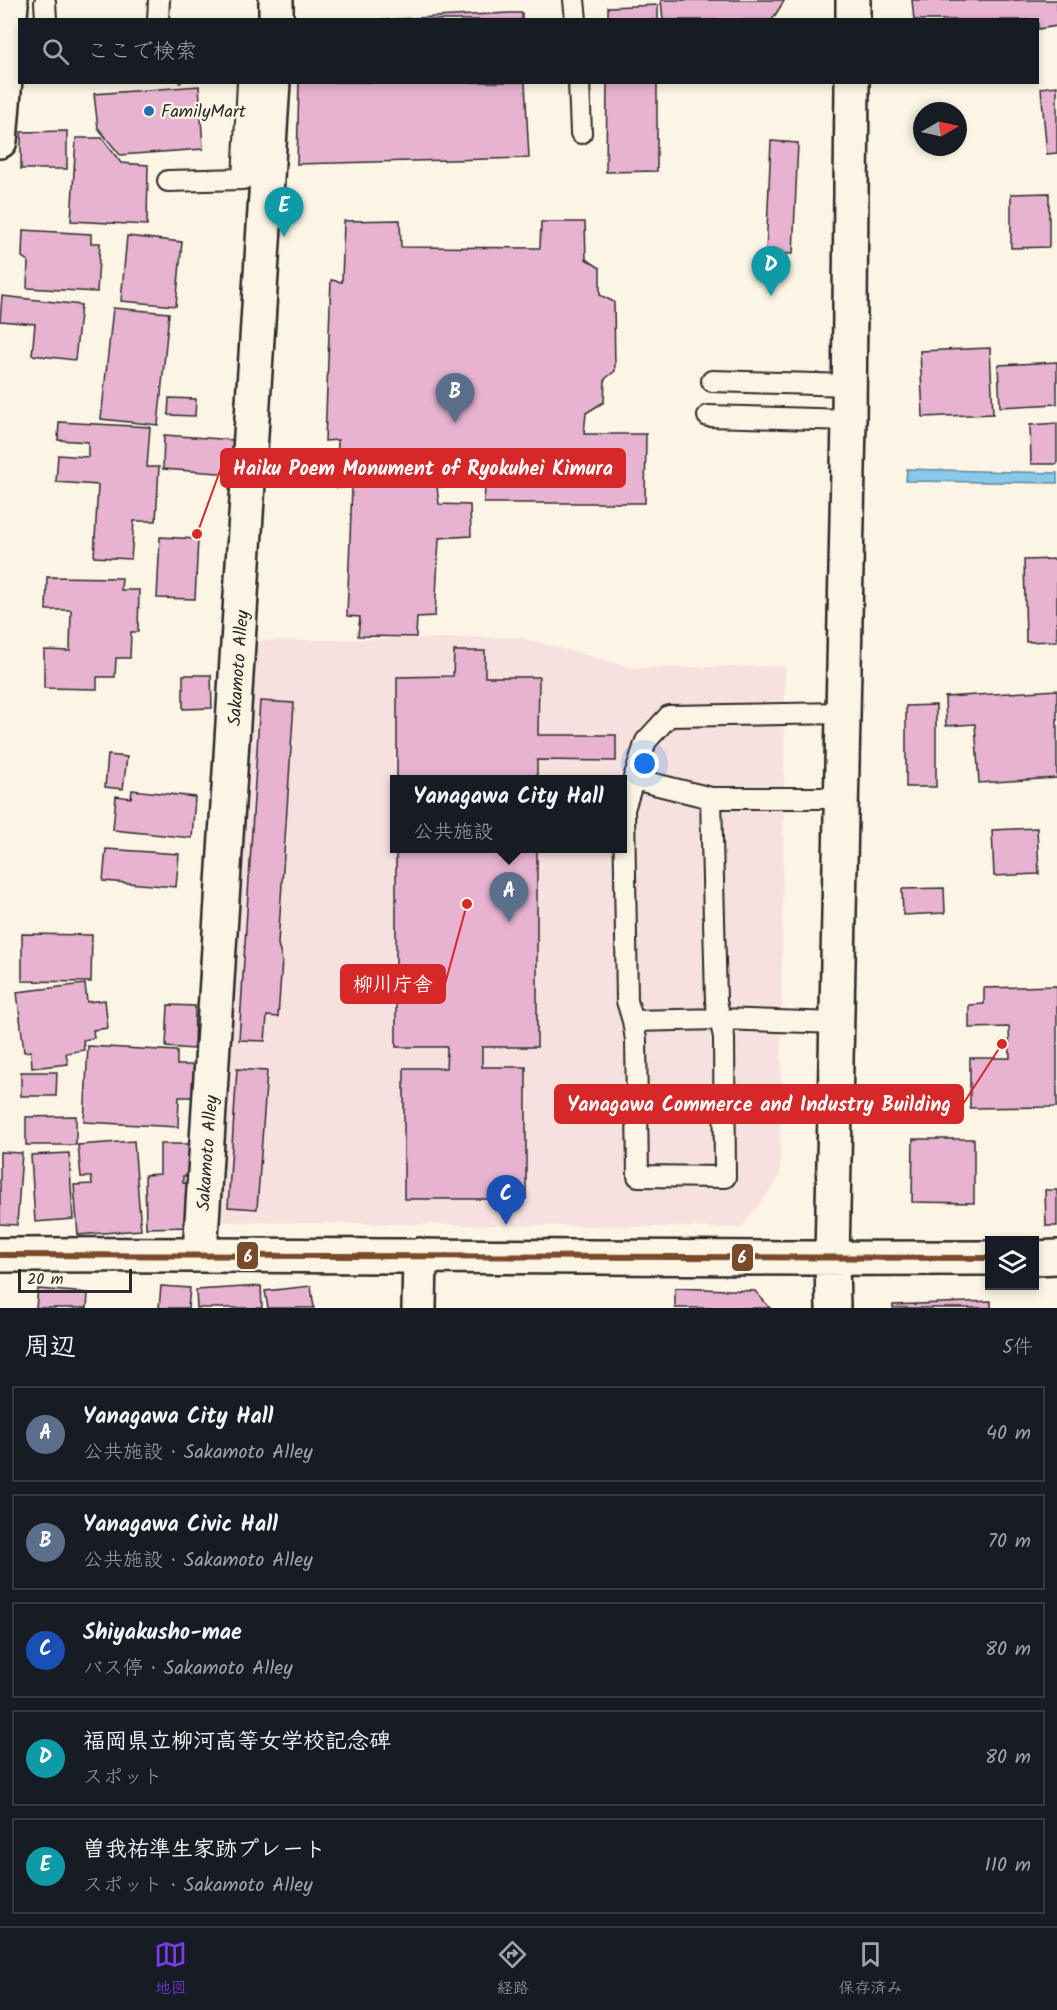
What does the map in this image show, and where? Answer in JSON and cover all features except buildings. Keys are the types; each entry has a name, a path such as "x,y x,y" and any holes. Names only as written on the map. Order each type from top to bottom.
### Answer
{"street":[{"path":"276,0 276,18"},
{"path":"853,0 853,18"},
{"path":"0,141 11,4"},
{"name":"Sakamoto Alley","path":"200,1253 255,178 273,84"},
{"path":"833,1308 832,1259 850,385 852,84"},
{"path":"0,1255 200,1253 832,1259 985,1258"},
{"path":"419,1308 420,1255"},
{"path":"1039,1258 1057,1257"}],"lane":[{"path":"158,18 159,0"},
{"path":"574,0 576,18"},
{"path":"168,181 255,178 248,84"},
{"path":"579,84 581,133"},
{"path":"712,381 850,385"},
{"path":"708,416 849,420"},
{"path":"627,800 646,741 669,716 843,713"},
{"path":"634,780 711,798 842,798"},
{"path":"625,853 627,1000 636,1040 638,1176 724,1177 724,1037 716,1001 711,798"},
{"path":"633,1021 720,1019 837,1023"}],"shaded area":[{"path":"517,637 635,668 785,666 780,1177 741,1228 216,1222 252,641"}],"water":[{"path":"907,469 1057,473 1057,483 906,481"}],"transit line":[{"name":"6","path":"0,1255 985,1258"}],"place":[{"name":"FamilyMart","path":"149,111"},
{"name":"曽我祐準生家跡プレート","path":"284,237"},
{"name":"福岡県立柳河高等女学校記念碑","path":"771,296"},
{"name":"Yanagawa Civic Hall","path":"455,423"},
{"name":"Haiku Poem Monument of Ryokuhei Kimura","path":"197,534"},
{"name":"柳川庁舎","path":"467,904"},
{"name":"Yanagawa City Hall","path":"509,922"},
{"name":"Yanagawa Commerce and Industry Building","path":"1002,1044"},
{"name":"Shiyakusho-mae","path":"506,1225"}]}
